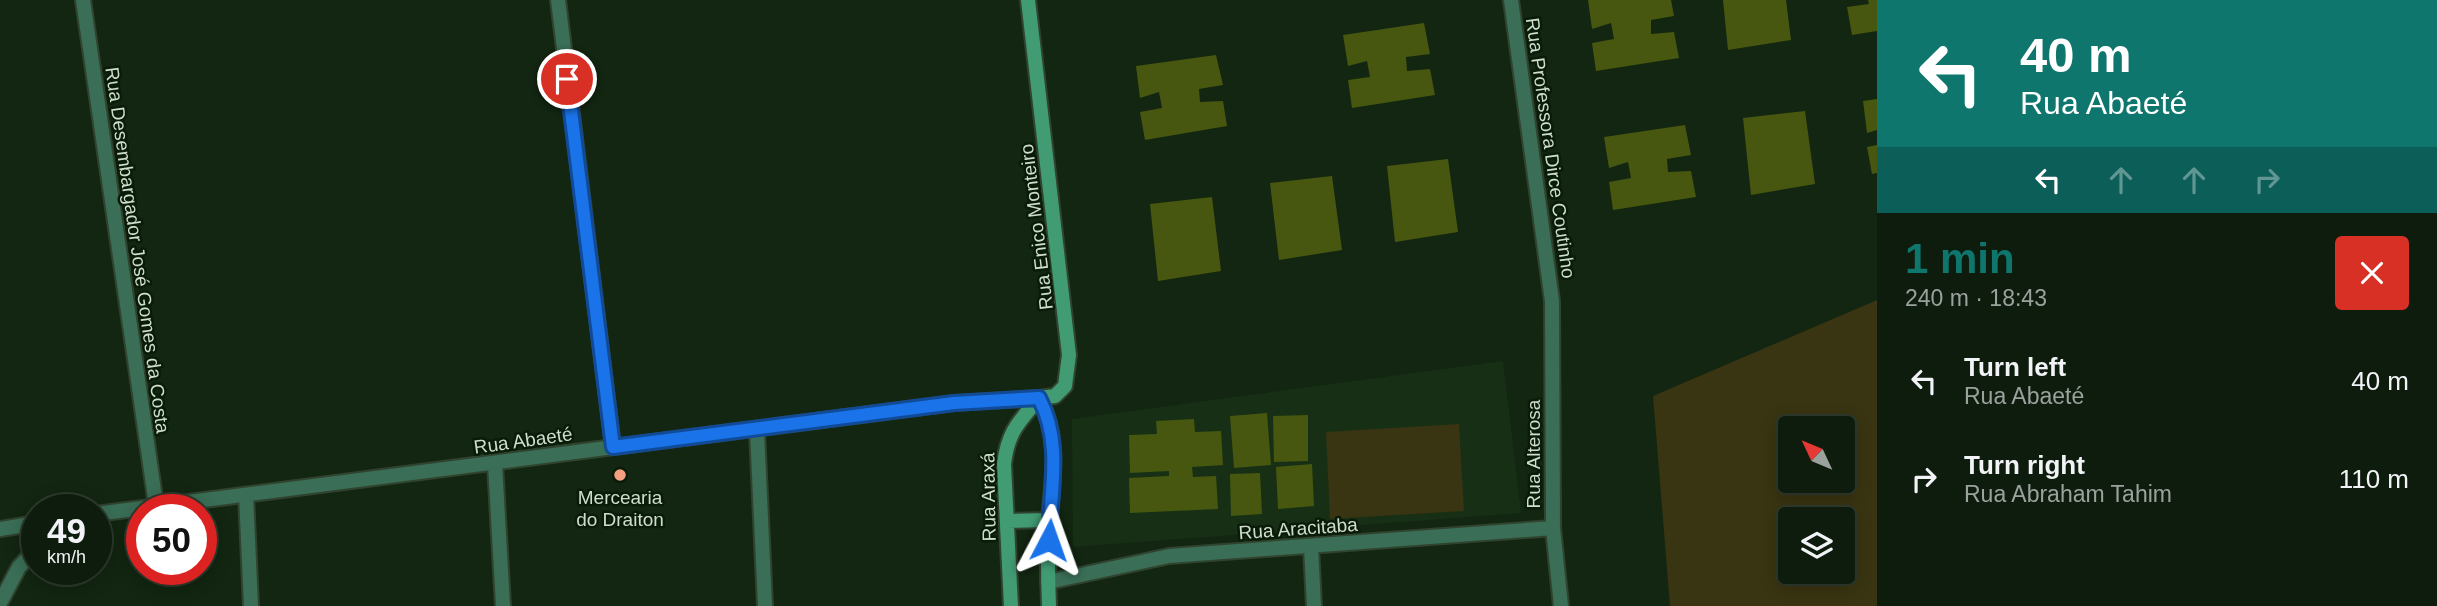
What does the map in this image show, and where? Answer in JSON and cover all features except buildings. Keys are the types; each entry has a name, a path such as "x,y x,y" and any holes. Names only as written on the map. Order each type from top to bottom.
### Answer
{"main road":[{"name":"Rua Enico Monteiro","path":"1028,0 1069,355 1065,386 1055,396 1039,398"},
{"path":"1039,398 1049,417 1055,471 1049,520 1049,606"},
{"name":"Rua Araxá","path":"1011,606 1004,464 1010,432 1039,398"},
{"path":"1007,521 1049,520"}],"street":[{"name":"Rua Desembargador José Gomes da Costa","path":"83,0 154,494"},
{"path":"558,0 613,447"},
{"name":"Rua Professora Dirce Coutinho","path":"1511,0 1552,301"},
{"name":"Rua Alterosa","path":"1552,301 1553,528 1561,606"},
{"name":"Rua Abaeté","path":"217,498 757,431 954,403 1039,398"},
{"path":"757,431 765,606"},
{"path":"495,464 503,606"},
{"path":"246,495 251,606"},
{"path":"0,529 21,526"},
{"name":"Rua Aracitaba","path":"1048,582 1169,556 1553,528"},
{"path":"1311,547 1314,606"},
{"path":"0,603 21,566"}],"shaded area":[{"path":"1877,300 1877,606 1670,606 1653,396"},
{"path":"1503,361 1521,513 1073,547 1072,419"},
{"path":"1459,424 1464,511 1330,519 1326,432"}],"place":[{"name":"Mercearia do Draiton","path":"620,475"}],"route":[{"path":"567,79 613,447 757,431 954,403 1039,398 1049,417 1055,471 1049,540"}]}
